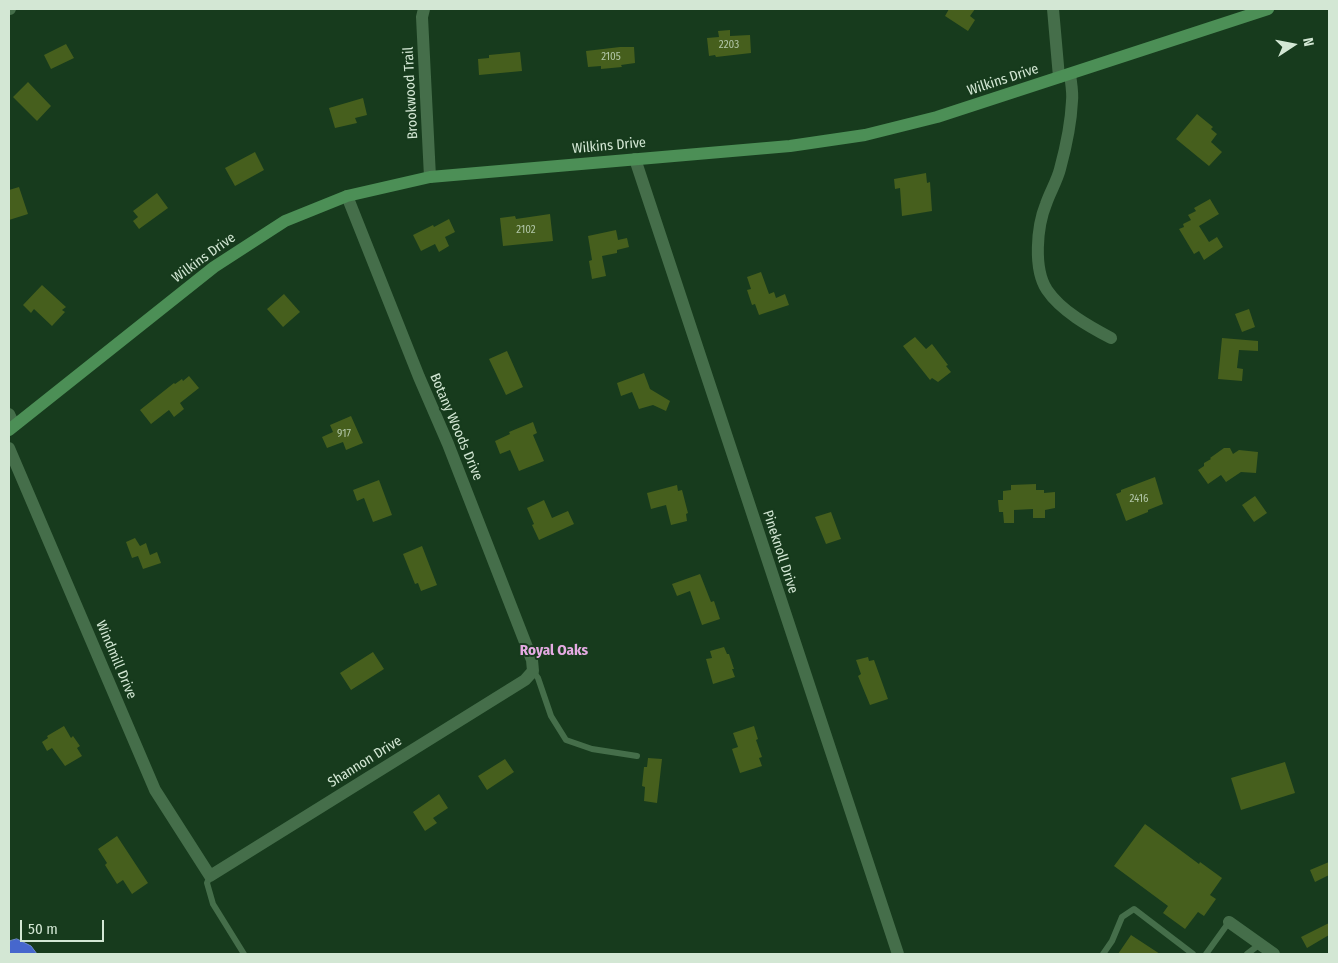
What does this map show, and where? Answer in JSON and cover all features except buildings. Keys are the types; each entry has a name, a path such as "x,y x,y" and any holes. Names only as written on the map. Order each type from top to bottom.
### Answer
{"street":[{"name":"Brookwood Trail","path":"424,9 422,17 430,177"},
{"path":"1054,9 1064,76 1072,99 1066,144 1059,172 1045,206 1039,231 1039,267 1047,290 1065,309 1090,327 1111,338"},
{"name":"Wilkins Drive","path":"11,423 214,268 285,221 347,196 430,177 790,146 865,135 937,117 1268,9"},
{"name":"Pineknoll Drive","path":"635,159 898,954"},
{"name":"Botany Woods Drive","path":"347,196 448,444 532,660 533,671"},
{"name":"Windmill Drive","path":"9,448 155,790 210,876"},
{"name":"Shannon Drive","path":"210,876 526,680 533,671"},
{"path":"1229,922 1274,954"}],"lane":[{"path":"533,671 538,678 551,716 566,740 592,749 637,756"},
{"path":"210,876 207,883 213,904 244,954"},
{"path":"1103,954 1112,941 1122,917 1134,909 1193,954"},
{"path":"1206,954 1229,922"},
{"path":"1246,954 1260,944"}],"water":[{"path":"17,939 31,946 37,954 9,954 10,941"}],"district":[{"name":"Royal Oaks","path":"554,651"}]}
